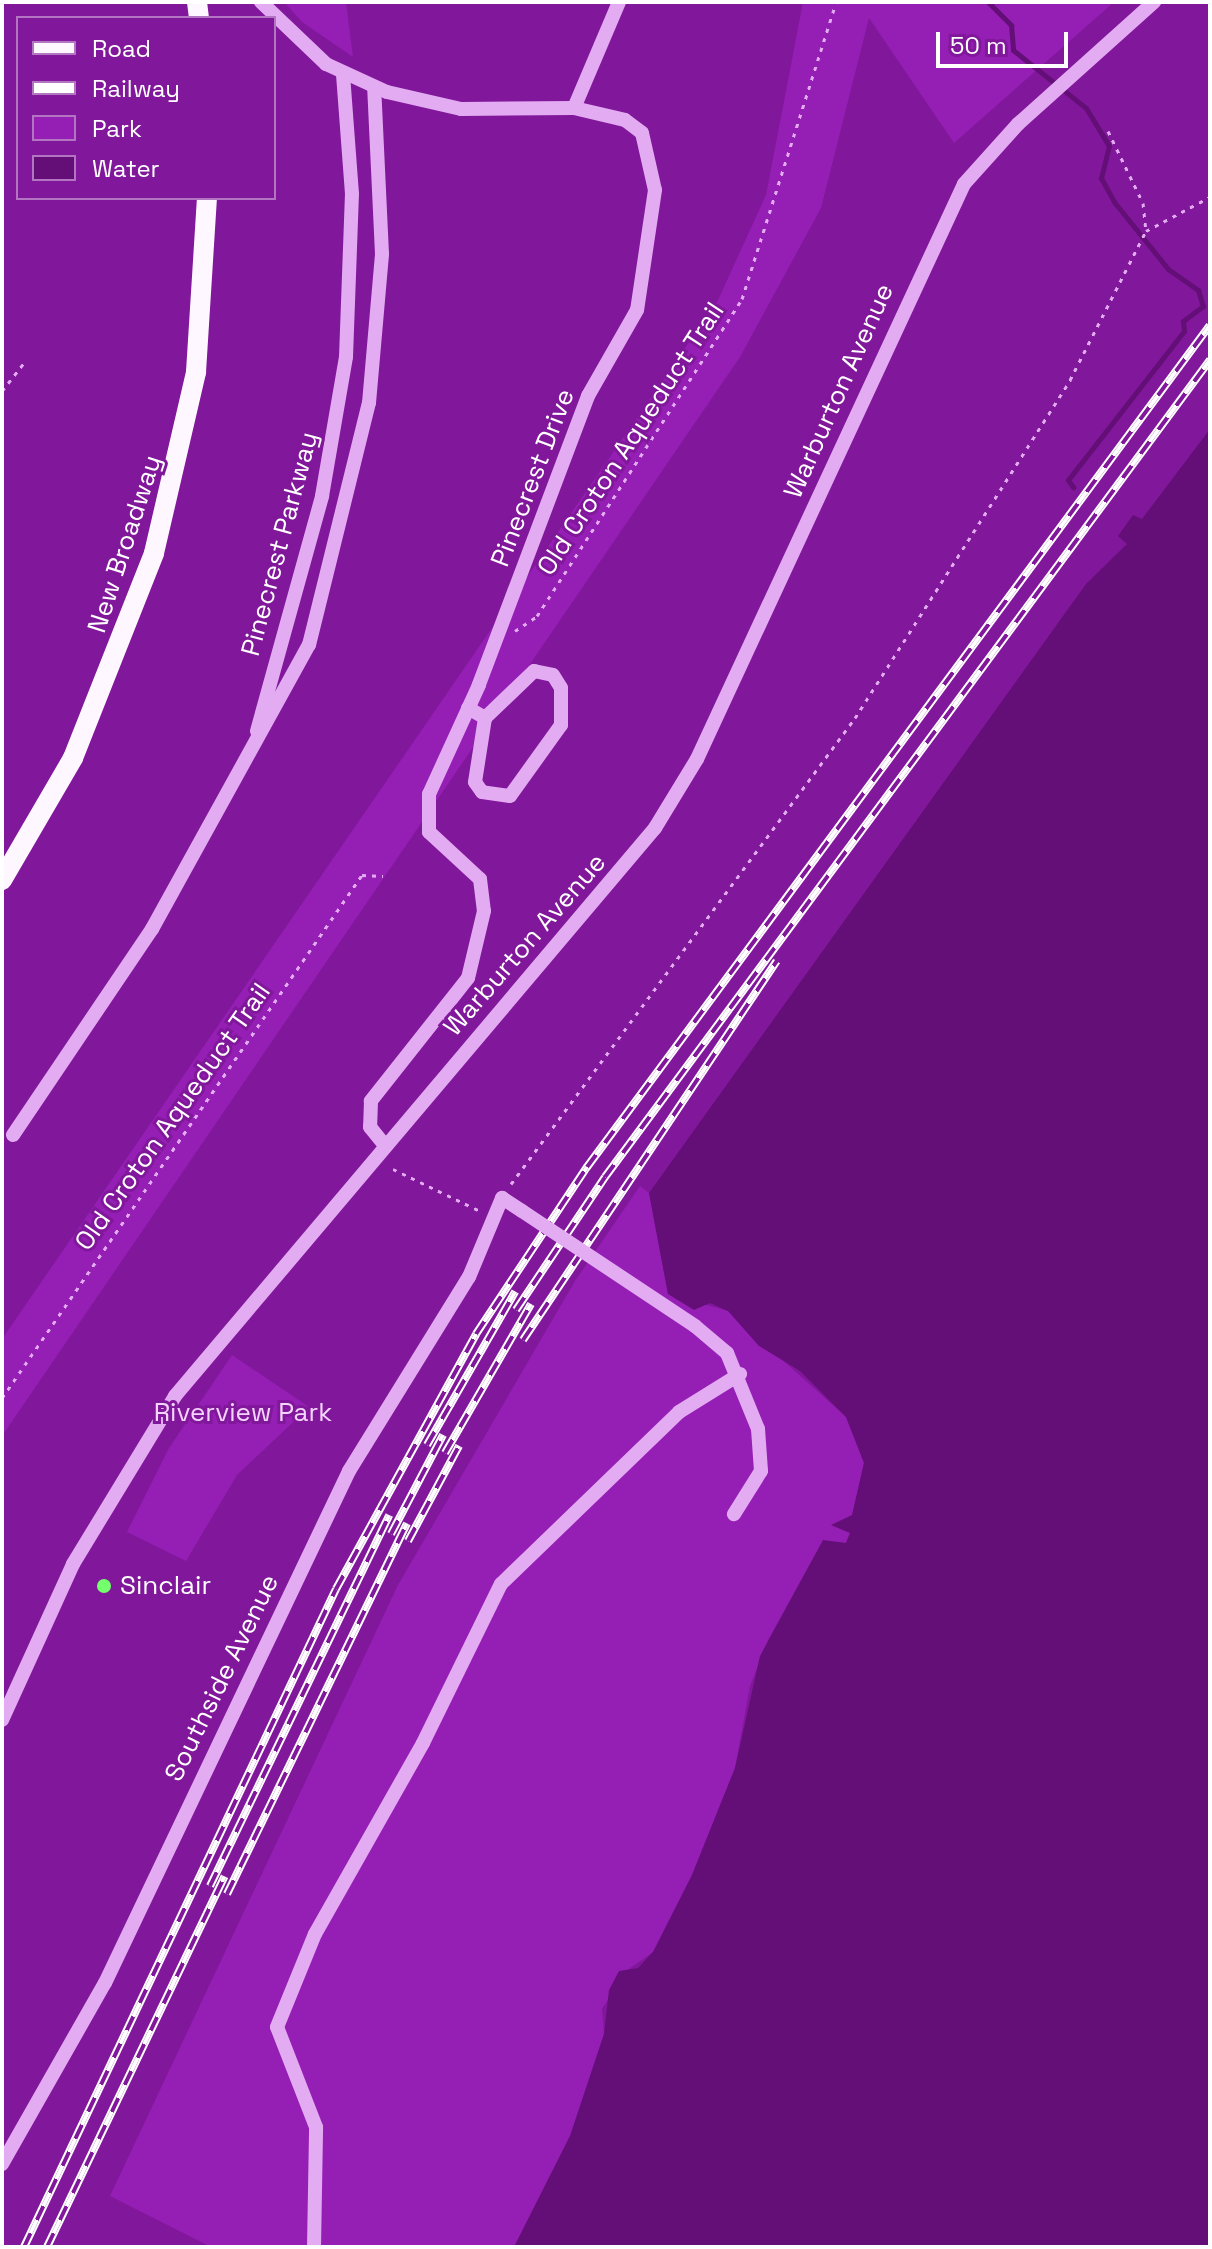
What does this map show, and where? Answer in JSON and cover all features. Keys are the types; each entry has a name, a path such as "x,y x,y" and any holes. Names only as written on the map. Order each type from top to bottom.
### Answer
{"main road":[{"name":"New Broadway","path":"2,880 73,758 154,553 194,383 207,200"}],"street":[{"name":"Pinecrest Drive","path":"261,2 343,75 374,87 504,114 574,108 625,120 642,133 655,190 645,275 637,310 588,396 495,643 425,809 440,846 480,879 484,911 468,978 371,1101 370,1127 384,1144"},
{"path":"574,108 619,2"},
{"name":"Warburton Avenue","path":"2,1720 73,1564 139,1446 384,1144 655,828 697,759 945,215 997,145 1154,2"},
{"name":"Pinecrest Parkway","path":"256,736 339,413 352,290 343,75"},
{"name":"Pinecrest Parkway","path":"13,1135 152,929 256,736 295,682 309,645 366,416 382,254 374,87"},
{"path":"339,413 366,416"},
{"path":"534,671 553,675 561,688 561,725 510,796 482,792 475,782 485,718 534,671"},
{"path":"468,708 485,718"},
{"path":"502,1198 695,1326 740,1374 762,1456 754,1485 734,1514"},
{"name":"Southside Avenue","path":"2,2164 105,1983 349,1471 469,1277 502,1198"},
{"path":"314,2247 316,2127 277,2027 315,1934 423,1743 501,1584 679,1412 740,1374"}],"path":[{"name":"Old Croton Aqueduct Trail","path":"495,643 537,616 742,299 836,2"},
{"path":"502,1198 855,718 986,517 1070,380 1146,231 1143,203 1108,131"},
{"path":"1146,231 1210,197"},
{"path":"2,391 24,363"},
{"name":"Old Croton Aqueduct Trail","path":"2,1398 362,875 383,876"},
{"path":"393,1169 468,1205"}],"green space":[{"path":"284,2 346,2 353,57 302,22"},
{"path":"803,2 1114,2 954,143 869,18 821,208 740,357 2,1436 2,1339 718,300 766,195"},
{"path":"640,1186 649,1193 668,1294 728,1311 846,1417 864,1463 852,1516 832,1525 850,1533 846,1543 823,1541 768,1640 750,1686 735,1768 692,1875 653,1952 626,1971 602,2009 604,2034 570,2136 514,2247 211,2247 110,2196 398,1585 575,1281"},
{"name":"Riverview Park","path":"232,1355 309,1407 237,1475 186,1561 127,1532 169,1448"}],"water":[{"path":"1210,429 1210,2247 514,2247 570,2136 604,2034 609,1990 619,1971 638,1968 653,1952 692,1875 735,1768 760,1656 823,1540 846,1543 850,1533 831,1525 852,1515 864,1463 846,1417 800,1371 759,1346 728,1311 710,1303 694,1310 668,1294 649,1193 1086,584 1127,544 1118,536 1133,515 1142,519"}],"waterway":[{"path":"988,2 1011,25 1013,50 1086,108 1109,146 1101,178 1115,203 1168,269 1198,290 1203,306 1183,321 1184,331 1068,480 1073,487"}],"railway":[{"path":"24,2247 336,1589 476,1334 587,1167 1210,325"},
{"path":"516,1310 605,1177 1210,360"},
{"path":"523,1340 777,961"},
{"path":"427,1445 515,1292"},
{"path":"445,1453 531,1304"},
{"path":"391,1534 443,1435"},
{"path":"408,1541 459,1446"},
{"path":"210,1886 389,1515"},
{"path":"227,1894 407,1523"},
{"path":"47,2247 225,1876"}],"place":[{"name":"Sinclair","path":"104,1586"}]}
